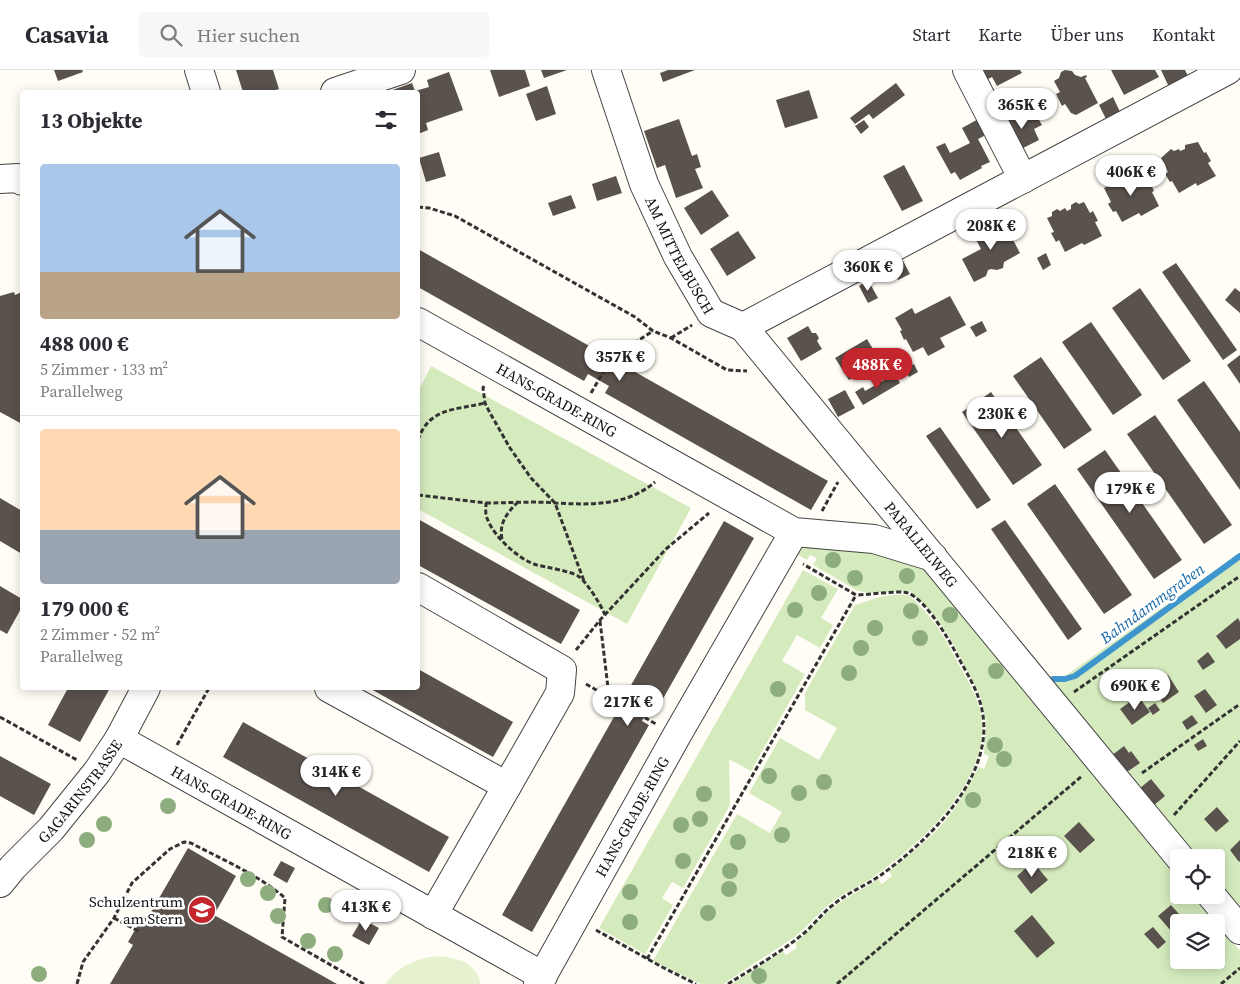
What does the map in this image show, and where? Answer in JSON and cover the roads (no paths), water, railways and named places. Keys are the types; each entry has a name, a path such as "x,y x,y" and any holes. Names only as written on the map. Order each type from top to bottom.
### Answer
{"street":[{"path":"199,70 205,90"},
{"path":"341,90 401,70"},
{"name":"AM MITTELBUSCH","path":"606,70 644,184 678,257 711,313 743,327"},
{"path":"967,70 1022,179"},
{"path":"743,327 1228,70"},
{"path":"0,179 20,180"},
{"name":"HANS-GRADE-RING","path":"119,739 433,915 540,980 676,735 796,539 726,494 420,323"},
{"name":"PARALLELWEG","path":"743,327 1173,849"},
{"path":"874,540 875,487"},
{"path":"796,539 874,540 933,557"},
{"path":"420,588 562,670 560,692 433,915"},
{"name":"GAGARINSTRASSE","path":"4,870 51,829 97,772 119,739 145,690"},
{"path":"333,690 508,786"},
{"path":"1218,904 1240,930"}],"waterway":[{"name":"Bahndammgraben","path":"1053,679 1065,679 1075,676 1240,556"}],"place":[{"name":"Schulzentrum am Stern","path":"202,910"}]}
